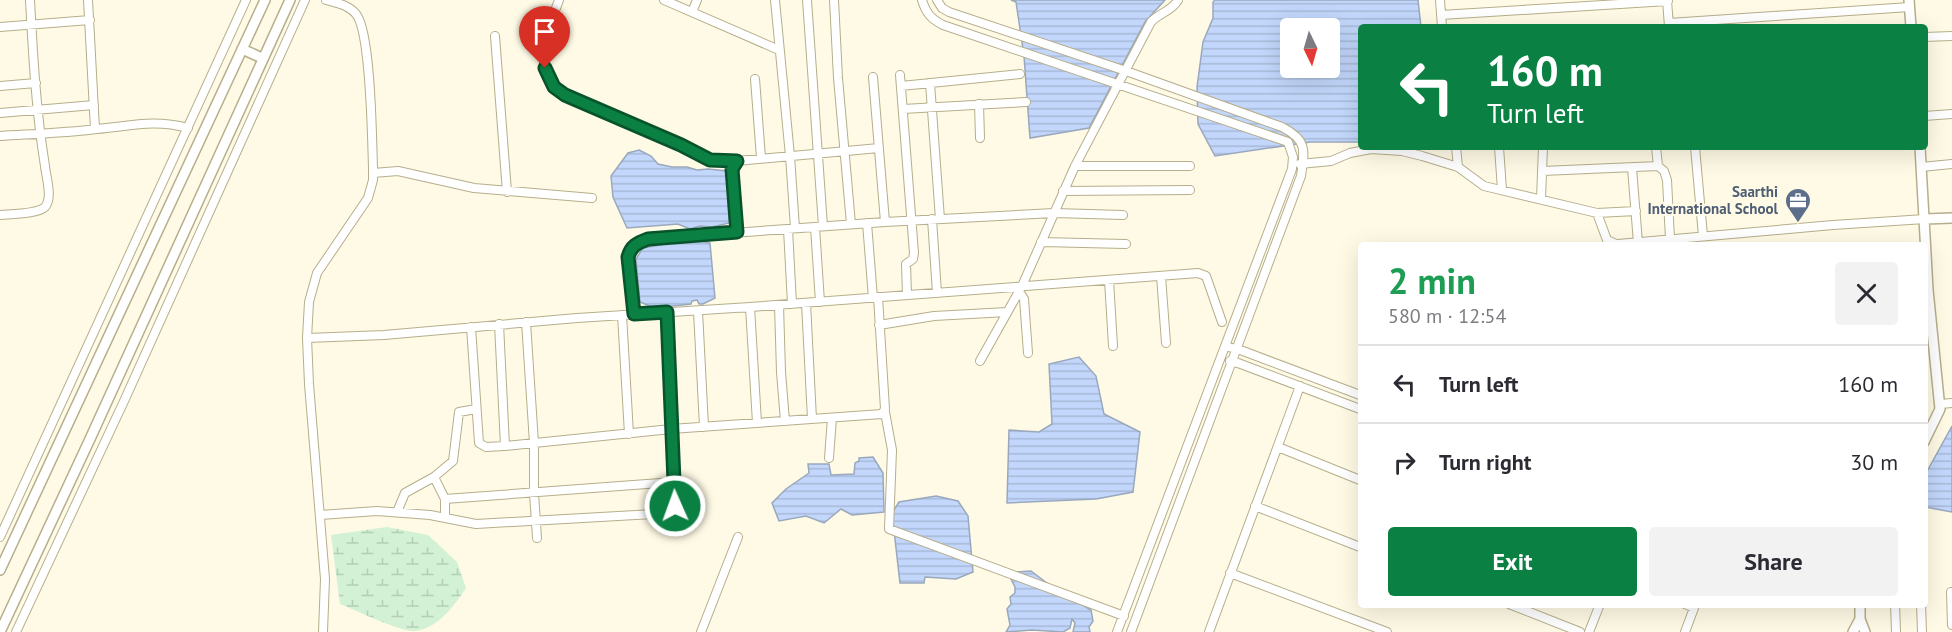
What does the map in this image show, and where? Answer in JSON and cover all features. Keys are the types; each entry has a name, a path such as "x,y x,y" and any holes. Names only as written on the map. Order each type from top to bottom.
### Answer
{"street":[{"path":"0,215 36,211 43,209 47,203 30,0"},
{"path":"88,0 95,129"},
{"path":"0,537 246,0"},
{"path":"0,570 265,0"},
{"path":"0,632 290,0"},
{"path":"16,632 125,399 305,0"},
{"path":"323,632 325,579 307,338 309,302 317,273 368,198 373,173 367,59 361,24 350,8 326,0"},
{"path":"559,0 545,38 543,55 548,78 558,91 716,162 879,148"},
{"path":"664,0 779,51"},
{"path":"692,12 697,0"},
{"path":"775,0 790,156 792,304"},
{"path":"807,0 818,153 820,302"},
{"path":"834,0 851,224"},
{"path":"922,0 926,13 934,21 943,25 1288,142 1293,157 1225,346 1117,632"},
{"path":"937,0 942,8 949,12 1126,71 1282,127 1297,134 1304,150 1301,176 1131,632"},
{"path":"980,361 1020,289 1075,166 1151,22 1176,4 1178,0"},
{"path":"1440,0 1442,24"},
{"path":"1441,15 1667,1 1669,24"},
{"path":"1694,24 1909,3 1911,24"},
{"path":"0,27 90,20"},
{"path":"495,36 507,192"},
{"path":"1928,37 1952,36"},
{"path":"242,49 262,58"},
{"path":"901,86 1020,74"},
{"path":"900,75 914,253 913,259 906,264 907,295"},
{"path":"873,77 885,222"},
{"path":"755,79 760,158"},
{"path":"0,86 36,83"},
{"path":"930,83 937,293"},
{"path":"903,109 1026,102"},
{"path":"0,113 94,105"},
{"path":"979,105 980,138"},
{"path":"1928,116 1952,114"},
{"path":"0,136 162,122 188,128"},
{"path":"1292,164 1331,161 1350,153 1366,150"},
{"path":"1381,150 1422,151 1458,167 1484,186 1597,213 1636,211"},
{"path":"1455,150 1458,167"},
{"path":"1499,150 1502,190"},
{"path":"1541,199 1543,150"},
{"path":"1656,150 1658,166 1664,171 1667,180 1670,240"},
{"path":"1695,150 1703,236"},
{"path":"1920,150 1925,242"},
{"path":"737,161 732,169 737,232"},
{"path":"1921,166 1952,164"},
{"path":"1075,166 1190,166"},
{"path":"1542,171 1658,166"},
{"path":"1632,168 1638,242"},
{"path":"373,173 406,172 474,188 592,198"},
{"path":"1063,191 1190,190"},
{"path":"634,314 628,257 630,250 636,244 648,239 851,224 1054,213 1123,215"},
{"path":"1597,213 1607,240 1612,242"},
{"path":"1649,242 1924,219 1952,219"},
{"path":"867,223 879,325 885,412 892,450 889,529 1124,616"},
{"path":"1041,242 1126,244"},
{"path":"307,338 349,338 499,324 1020,289 1203,274 1206,276 1222,322"},
{"path":"1161,276 1166,343"},
{"path":"1109,280 1113,346"},
{"path":"1020,289 1024,299 1028,353"},
{"path":"1928,290 1940,404 1939,414 1928,435"},
{"path":"806,303 812,420"},
{"path":"779,305 785,421"},
{"path":"750,308 757,423"},
{"path":"698,311 704,427"},
{"path":"320,515 376,511 397,512 429,515 476,524 671,513 674,508 674,482 667,312"},
{"path":"879,325 934,316 1007,312"},
{"path":"622,315 629,434"},
{"path":"526,322 534,443 537,538"},
{"path":"499,324 505,446"},
{"path":"471,327 479,442 486,447 671,429 879,415 885,412"},
{"path":"1225,346 1358,394"},
{"path":"1220,359 1358,408"},
{"path":"1209,632 1300,386"},
{"path":"1940,404 1952,403"},
{"path":"397,512 405,493 434,477 453,461 459,412 476,409"},
{"path":"829,458 832,418"},
{"path":"1278,447 1358,479"},
{"path":"434,477 445,499 445,518"},
{"path":"445,499 674,482"},
{"path":"1255,506 1358,546"},
{"path":"701,632 738,537"},
{"path":"1230,573 1387,632"},
{"path":"1951,592 1952,625"},
{"path":"1519,608 1580,632"},
{"path":"1589,632 1598,608"},
{"path":"1685,632 1693,608"},
{"path":"1860,608 1860,619 1865,632"},
{"path":"1894,608 1896,632"},
{"path":"1921,608 1923,632"},
{"path":"1853,632 1860,619"}],"green space":[{"path":"387,527 428,535 457,562 466,588 445,616 431,626 414,631 399,628 340,604 331,535"}],"water":[{"path":"1011,0 1165,0 1145,22 1089,128 1030,138 1024,56 1016,2"},
{"path":"1215,0 1418,0 1421,24 1358,24 1358,142 1310,142 1215,156 1198,124 1197,87 1203,42 1213,18"},
{"path":"639,150 651,156 658,164 697,170 727,171 729,223 690,229 678,224 627,228 613,197 611,176 628,153"},
{"path":"683,241 710,243 715,298 703,304 699,304 697,300 692,301 691,304 654,308 640,302 636,259 643,248"},
{"path":"1079,357 1096,376 1104,414 1140,432 1133,492 1096,499 1007,503 1009,430 1039,432 1052,424 1049,364"},
{"path":"1952,426 1952,512 1928,508 1928,470"},
{"path":"873,457 883,473 884,512 852,515 841,509 824,523 806,516 779,521 772,503 786,489 809,473 808,464 829,464 831,475 854,474 855,463 859,461 859,458"},
{"path":"936,496 958,501 968,516 973,572 956,579 925,577 924,583 900,583 892,513 899,502"},
{"path":"1031,571 1055,589 1091,610 1093,621 1089,627 1090,632 1073,632 1075,623 1072,619 1070,628 1063,632 1032,630 1006,632 1010,625 1007,609 1011,604 1010,597 1015,593 1011,579 1016,572"}],"place":[{"name":"Saarthi International School","path":"1798,224"}],"route":[{"path":"545,68 554,87 565,95 681,145 704,158 716,162 737,161 732,169 737,232 648,239 636,244 630,250 628,257 634,314 667,312 675,506"}]}
